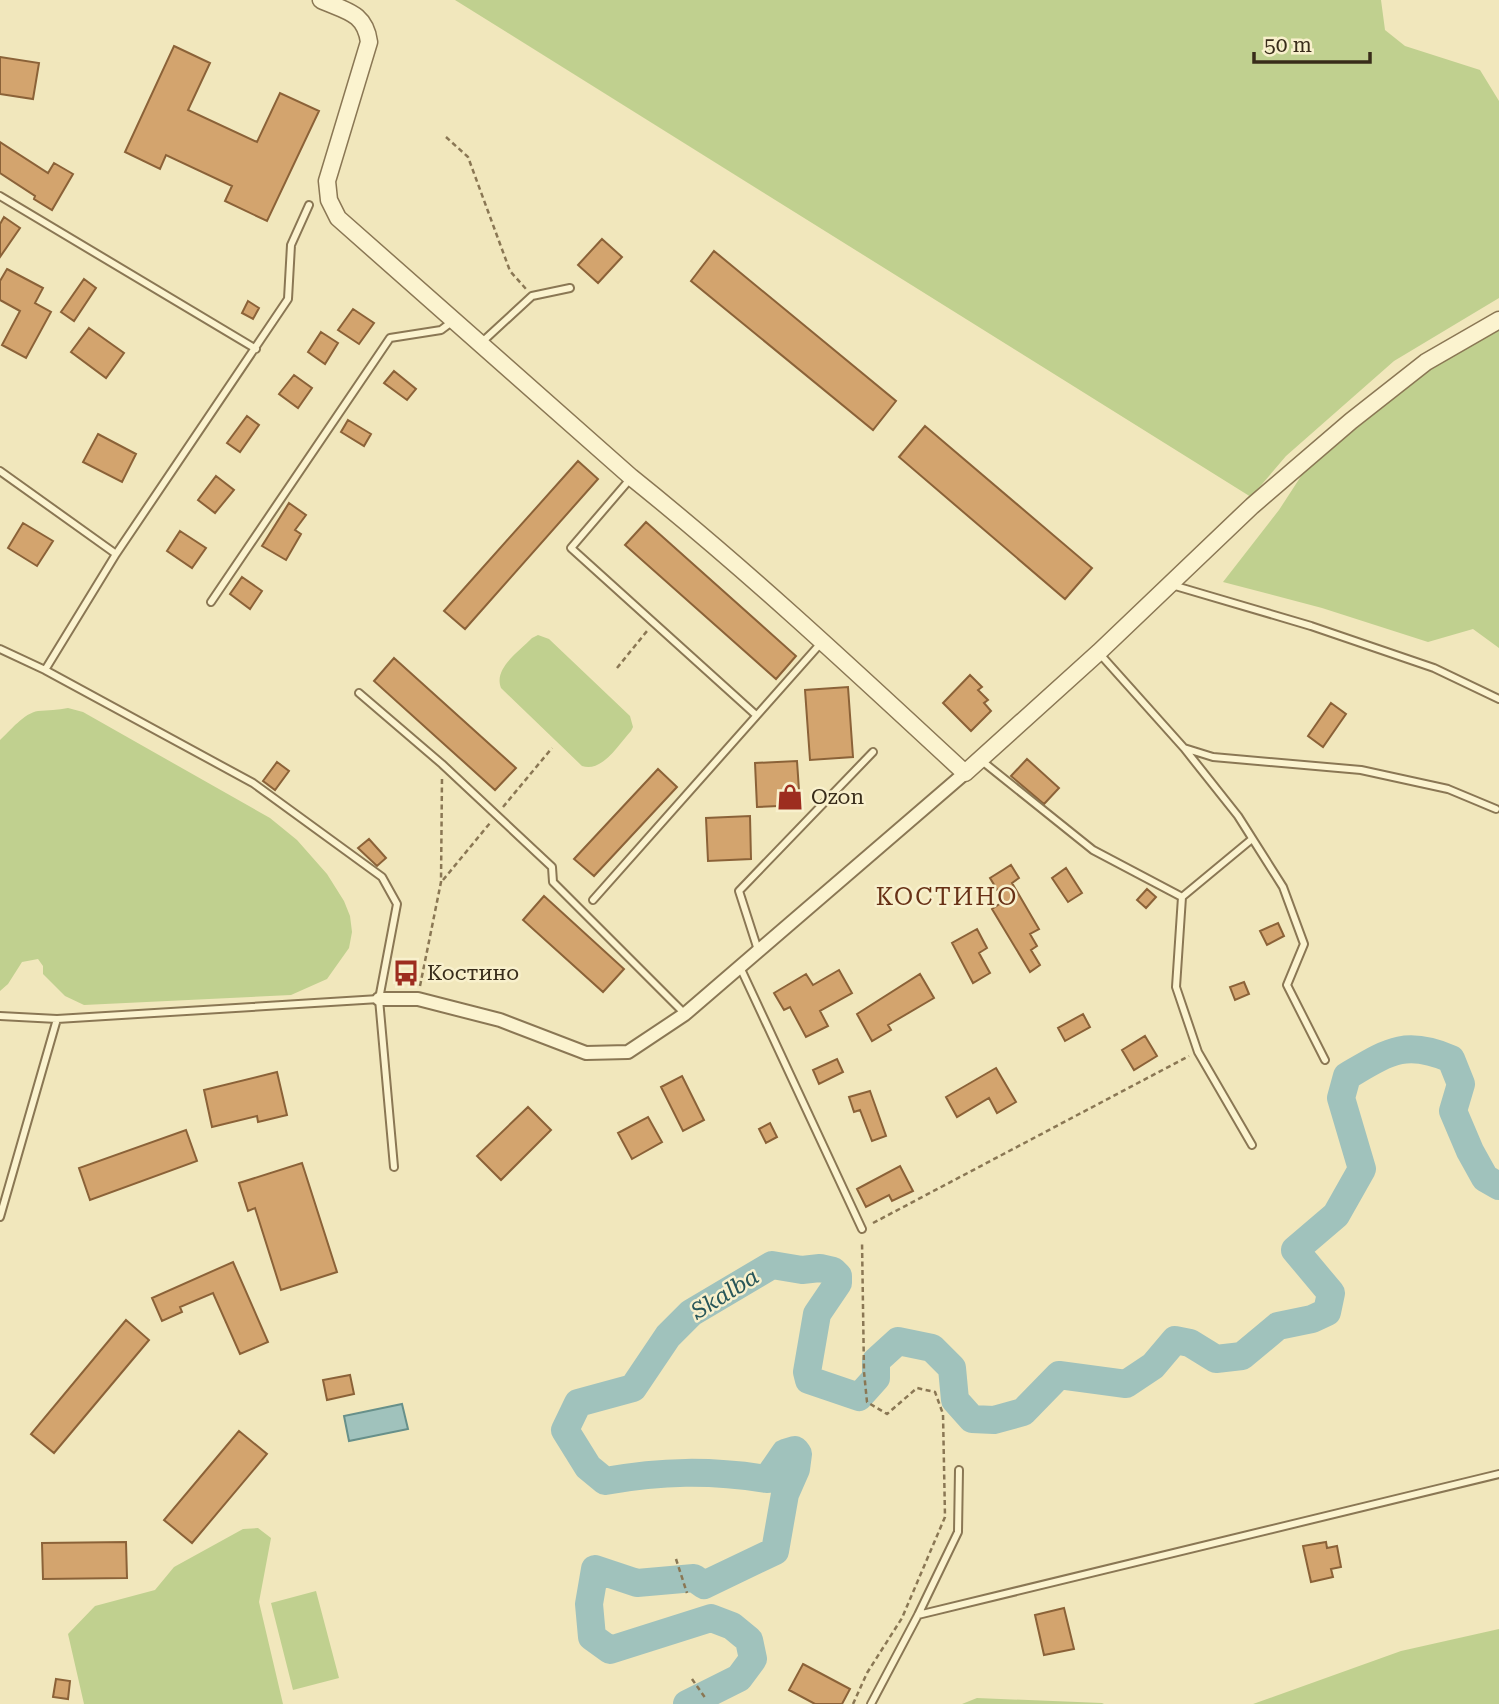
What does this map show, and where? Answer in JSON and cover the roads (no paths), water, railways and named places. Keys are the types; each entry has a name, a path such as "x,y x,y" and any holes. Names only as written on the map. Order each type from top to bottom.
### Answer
{"street":[{"path":"321,0 357,16 367,27 369,42 327,181 329,200 338,218 631,477 822,641 965,773"},
{"path":"379,999 418,999 500,1020 586,1053 628,1052 685,1014 981,760 1252,506 1351,421 1426,362 1499,320"}],"lane":[{"path":"0,196 256,349"},
{"path":"45,670 116,554 288,299 291,245 309,205"},
{"path":"481,343 532,296 570,288"},
{"path":"211,602 390,338 441,330 455,320"},
{"path":"0,471 116,554"},
{"path":"631,477 571,548 756,715"},
{"path":"1170,584 1311,626 1434,668 1499,699"},
{"path":"593,900 822,641"},
{"path":"0,649 45,670 253,783 382,877 397,904 379,999 394,1167"},
{"path":"1099,652 1184,748 1238,816 1283,887 1304,944 1287,985 1325,1060"},
{"path":"359,693 442,764 552,867 553,882 685,1014"},
{"path":"1184,748 1213,757 1361,770 1448,789 1496,809"},
{"path":"758,950 739,891 873,752"},
{"path":"981,760 1093,850 1182,897"},
{"path":"1252,839 1182,897 1176,987 1198,1052 1252,1145"},
{"path":"740,967 862,1229"},
{"path":"0,1016 57,1019 379,999"},
{"path":"0,1217 57,1019"},
{"path":"871,1704 958,1532 959,1470"},
{"path":"918,1615 1499,1474"}],"water":[{"path":"402,1404 408,1429 349,1441 344,1416"}],"waterway":[{"name":"Skalba","path":"687,1704 739,1678 753,1659 749,1640 732,1626 711,1618 610,1650 592,1637 589,1604 595,1569 637,1583 694,1578 704,1585 775,1551 785,1494 796,1469 798,1454 795,1450 785,1453 767,1479 686,1473 605,1481 588,1467 565,1430 578,1403 633,1388 668,1336 691,1313 772,1265 833,1271 838,1276 838,1283 817,1314 807,1372 809,1380 859,1397 876,1378 876,1361 898,1341 932,1348 952,1368 955,1400 972,1419 994,1420 1023,1412 1059,1375 1126,1384 1153,1366 1175,1340 1190,1343 1216,1359 1242,1356 1278,1326 1312,1319 1327,1312 1331,1293 1295,1250 1336,1215 1362,1169 1341,1098 1347,1076 1374,1060 1409,1049 1435,1053 1451,1059 1461,1084 1453,1111 1485,1178 1499,1186"}],"place":[{"name":"Ozon","path":"790,797"},
{"name":"Костино","path":"406,973"}],"district":[{"name":"КОСТИНО","path":"947,897"}]}
